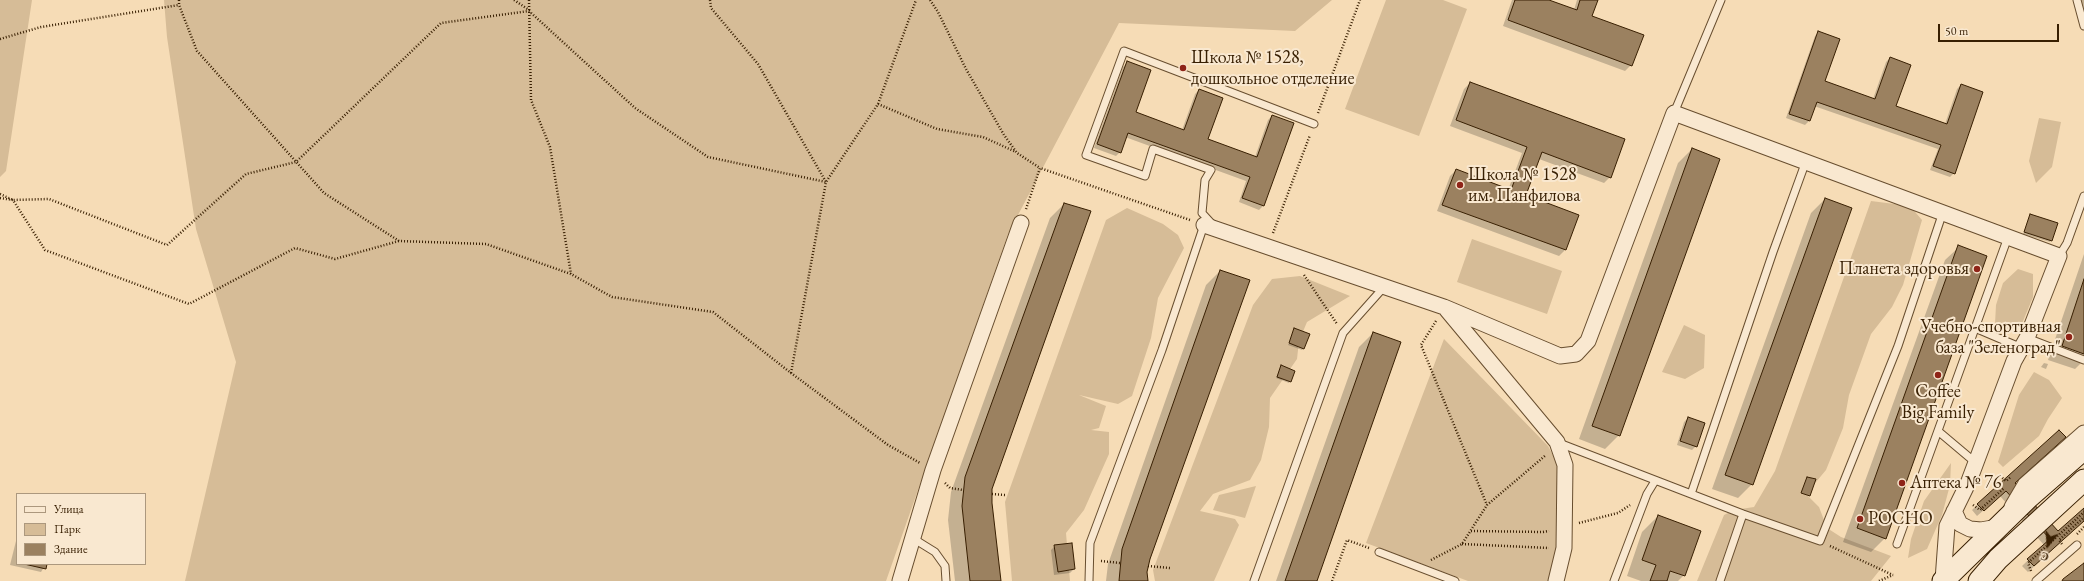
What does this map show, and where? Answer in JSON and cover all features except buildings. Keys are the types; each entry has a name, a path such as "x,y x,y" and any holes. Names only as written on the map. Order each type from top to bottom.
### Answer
{"main road":[{"path":"1943,581 2001,524 2084,449"},
{"path":"1980,581 1998,559 2084,480"}],"street":[{"path":"1204,225 1444,307 1560,356 1576,354 1588,341 1674,113 2058,256 2024,343 2014,362 1969,482 1947,526 1943,581"},
{"path":"900,581 914,539 933,470 1021,223"},
{"path":"1444,307 1557,442 1565,465 1564,548 1556,581"},
{"path":"1954,511 1960,524 1970,529 1981,530 2001,524 2025,484 2084,433"}],"lane":[{"path":"1674,113 1721,0"},
{"path":"2077,0 2084,26"},
{"path":"1218,230 1202,213 1205,180 1210,170 1153,149 1145,176 1086,155 1124,51 1314,124"},
{"path":"1691,494 1773,252 1806,161"},
{"path":"2058,256 2067,243 2084,196"},
{"path":"1557,442 1655,481 1820,541 1898,346 1943,212"},
{"path":"1089,581 1090,543 1157,364 1204,225"},
{"path":"1897,544 2008,237"},
{"path":"1254,581 1343,333 1384,287"},
{"path":"1975,328 2084,360"},
{"path":"1938,431 1976,463"},
{"path":"1614,581 1647,494 1655,481"},
{"path":"1720,581 1743,514"},
{"path":"914,539 935,552 945,566 946,581"},
{"path":"2036,581 2077,545"},
{"path":"1379,552 1455,581"}],"path":[{"path":"179,0 179,5 197,51 324,194 399,241"},
{"path":"514,0 529,11 635,108 708,157 826,182"},
{"path":"529,0 531,100 550,147 571,274"},
{"path":"710,0 711,8 758,64 826,182"},
{"path":"791,373 826,182 878,104 916,0"},
{"path":"930,0 938,12 966,69 1004,135 1017,152"},
{"path":"0,39 41,26 179,5"},
{"path":"0,198 13,200 49,199 168,245 246,174 296,162 442,23 529,11"},
{"path":"878,104 937,129 983,137 1017,152 1040,168 1204,225"},
{"path":"1021,223 1040,168"},
{"path":"0,194 13,200 45,250 189,304 295,248 335,259 399,241 486,244 571,274 612,297 713,312 791,373 888,445 933,470"},
{"path":"1289,254 1343,333"},
{"path":"1444,307 1421,345 1487,505"},
{"path":"1418,567 1462,544 1487,505 1542,460 1557,442"},
{"path":"2000,476 2006,481"},
{"path":"1972,504 1980,510 2008,484"},
{"path":"992,494 1005,495"},
{"path":"2032,573 2028,563 2084,512"},
{"path":"2059,540 2084,517"},
{"path":"1332,581 1347,540 1379,552"},
{"path":"1820,541 1893,575 1879,581"},
{"path":"1462,544 1564,548"},
{"path":"1090,560 1120,563"},
{"path":"1148,566 1170,568"}],"green space":[{"path":"0,0 32,0 6,171 0,177"},
{"path":"164,0 1332,0 1295,31 1119,23 1008,234 886,581 185,581 236,362 196,229 167,37"},
{"path":"1386,0 1443,0 1467,9 1419,136 1345,109"},
{"path":"2039,118 2061,122 2052,167 2036,183 2029,161"},
{"path":"1871,201 1910,206 1922,220 1903,285 1892,307 1871,334 1849,395 1843,428 1826,470 1806,494 1819,507 1827,528 1841,537 1891,556 1871,581 1697,581 1724,515 1734,510 1754,507 1775,471"},
{"path":"1127,208 1163,224 1178,235 1184,248 1158,298 1151,338 1132,396 1118,404 1079,395 1106,406 1099,428 1091,430 1109,432 1109,454 1084,510 1066,533 1070,581 1012,581 1005,502 1106,220"},
{"path":"1472,239 1562,271 1547,314 1457,282"},
{"path":"2018,269 2033,274 2033,297 2021,326 2004,330 1995,324 1996,305 2003,283"},
{"path":"1300,276 1350,296 1307,322 1299,341 1297,359 1270,398 1269,427 1261,460 1250,480 1213,494 1200,511 1235,519 1239,525 1214,581 1155,581 1153,570 1253,305 1272,279"},
{"path":"1684,325 1705,335 1704,368 1685,379 1662,372"},
{"path":"1444,339 1548,446 1560,468 1560,536 1549,581 1468,581 1366,543"},
{"path":"2034,372 2049,380 2062,398 2039,436 2003,467 1998,462 2019,395"},
{"path":"1951,463 1950,485 1942,515 1927,549 1908,558 1911,539 1924,501"},
{"path":"1256,486 1245,518 1213,510 1219,495"}],"place":[{"name":"Школа № 1528, дошкольное отделение","path":"1183,68"},
{"name":"Школа № 1528 им. Панфилова","path":"1460,185"},
{"name":"Планета здоровья","path":"1977,269"},
{"name":"Учебно-спортивная база \"Зеленоград\"","path":"2069,337"},
{"name":"Coffee Big Family","path":"1938,375"},
{"name":"Аптека № 76","path":"1902,483"},
{"name":"РОСНО","path":"1860,519"}]}
